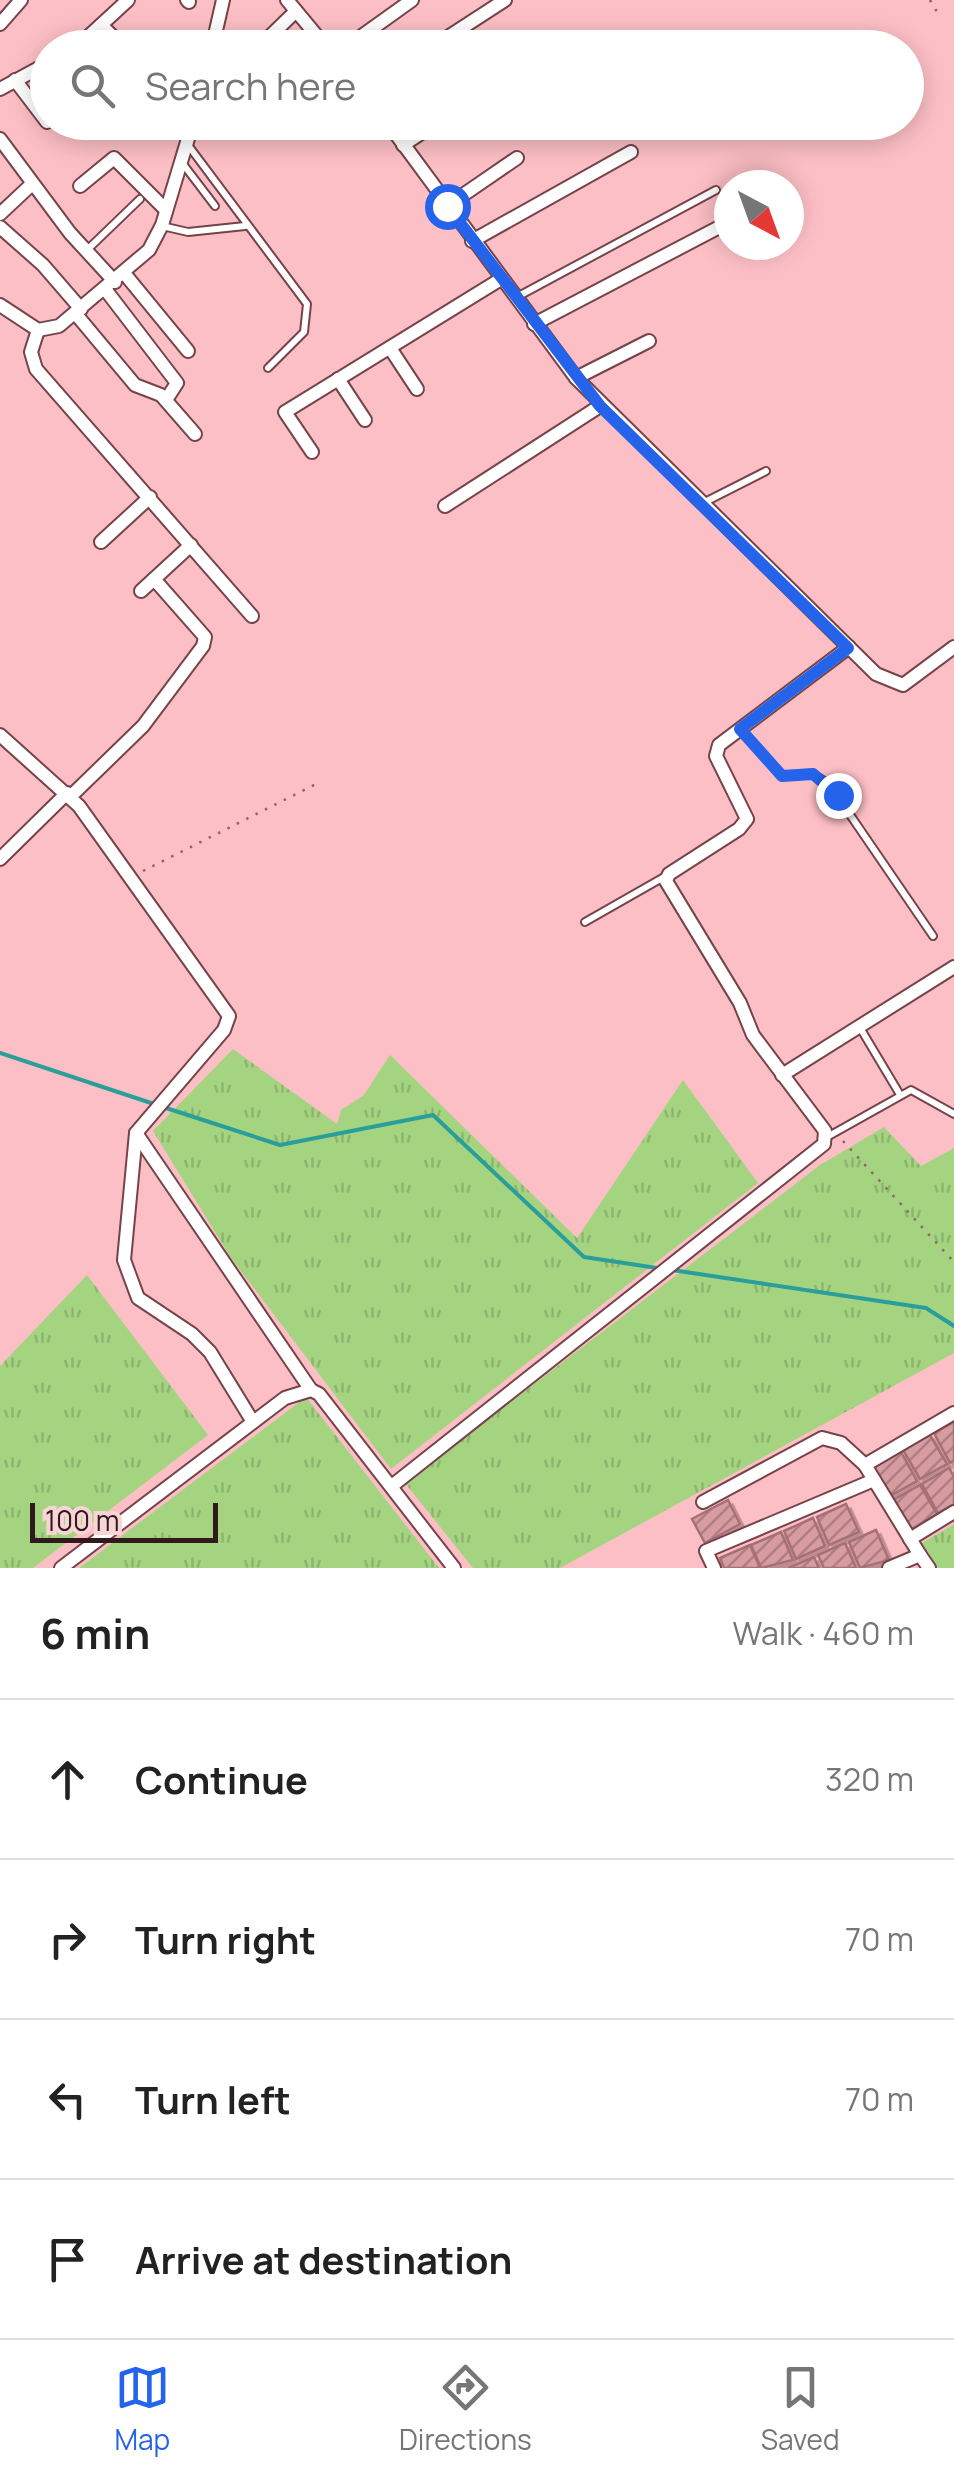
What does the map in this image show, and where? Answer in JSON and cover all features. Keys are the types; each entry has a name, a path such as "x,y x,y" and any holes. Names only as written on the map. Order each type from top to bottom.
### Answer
{"street":[{"path":"0,24 22,0"},
{"path":"95,30 128,0"},
{"path":"216,30 223,0"},
{"path":"370,30 412,0"},
{"path":"458,30 504,0"},
{"path":"272,30 293,4 312,30"},
{"path":"100,25 105,30"},
{"path":"0,89 30,72"},
{"path":"14,80 30,100"},
{"path":"0,139 86,251 188,352"},
{"path":"0,305 38,330 59,326 115,281 149,250 162,226 188,140"},
{"path":"401,140 500,279 600,406 876,674 904,685 954,648"},
{"path":"404,145 411,140"},
{"path":"472,241 631,152"},
{"path":"80,186 114,158 166,210"},
{"path":"447,206 517,158"},
{"path":"0,214 32,184"},
{"path":"0,227 78,311 134,385 166,400 195,434"},
{"path":"534,324 714,230"},
{"path":"312,452 285,412 500,279"},
{"path":"115,281 177,383 166,400"},
{"path":"38,330 31,352 36,369 252,616"},
{"path":"576,378 649,341"},
{"path":"390,348 418,389"},
{"path":"338,380 365,420"},
{"path":"445,506 600,406"},
{"path":"101,542 150,497"},
{"path":"140,591 191,545"},
{"path":"0,859 143,726 203,646 205,637 154,579"},
{"path":"393,1485 832,1134 753,1034 740,1003 666,884 669,874 739,829 747,819 716,756 719,745 848,648"},
{"path":"0,735 69,795 229,1016 224,1030 136,1133 126,1274 138,1298 192,1334 210,1352 254,1422"},
{"path":"782,1075 954,967"},
{"path":"136,1133 311,1390 319,1394 393,1485 454,1568"},
{"path":"61,1568 284,1398 311,1390"},
{"path":"865,1466 954,1413"},
{"path":"703,1502 822,1438 841,1443 865,1466 928,1568"},
{"path":"714,1568 706,1550 874,1480"},
{"path":"910,1539 954,1512"},
{"path":"890,1568 920,1555"}],"lane":[{"path":"187,144 245,226 302,294 309,314 304,332 268,368"},
{"path":"182,162 216,206"},
{"path":"516,298 714,191"},
{"path":"86,251 140,199"},
{"path":"162,226 188,232 245,226"},
{"path":"700,504 766,471"},
{"path":"740,729 782,776 813,774 829,784 933,936"},
{"path":"585,922 669,874"},
{"path":"859,1026 899,1092"},
{"path":"832,1134 899,1092 918,1090 954,1114"}],"path":[{"path":"930,0 937,12"},
{"path":"129,878 320,782"},
{"path":"832,1134 954,1262"}],"green space":[{"path":"233,1049 337,1124 341,1110 364,1095 390,1055 577,1238 683,1080 758,1183 391,1469 231,1258 153,1131"},
{"path":"884,1127 921,1166 954,1148 954,1353 560,1568 473,1568 405,1483 820,1165"},
{"path":"87,1275 208,1435 33,1568 0,1568 0,1366"},
{"path":"306,1397 439,1568 79,1568"},
{"path":"954,1524 954,1568 938,1568 922,1543"}],"building":[{"path":"954,1422 954,1460 950,1463 934,1433"},
{"path":"930,1435 947,1464 920,1479 903,1450"},
{"path":"901,1452 917,1481 890,1496 874,1467"},
{"path":"949,1468 954,1477 954,1504 938,1513 922,1484"},
{"path":"920,1485 937,1514 910,1530 893,1500"},
{"path":"728,1500 740,1524 705,1543 692,1519"},
{"path":"846,1504 859,1532 829,1545 817,1517"},
{"path":"813,1518 825,1546 796,1559 784,1531"},
{"path":"876,1530 889,1560 860,1568 849,1542"},
{"path":"781,1532 793,1560 761,1568 751,1545"},
{"path":"845,1543 856,1568 824,1568 818,1555"},
{"path":"750,1545 760,1568 724,1568 720,1558"},
{"path":"814,1557 819,1568 788,1568"}],"waterway":[{"path":"0,1053 154,1104"},
{"path":"163,1107 280,1145 433,1115 584,1257 657,1268"},
{"path":"672,1270 926,1308 954,1326"}],"route":[{"path":"447,206 600,406 848,648 740,729 782,776 813,774 838,795"}]}
